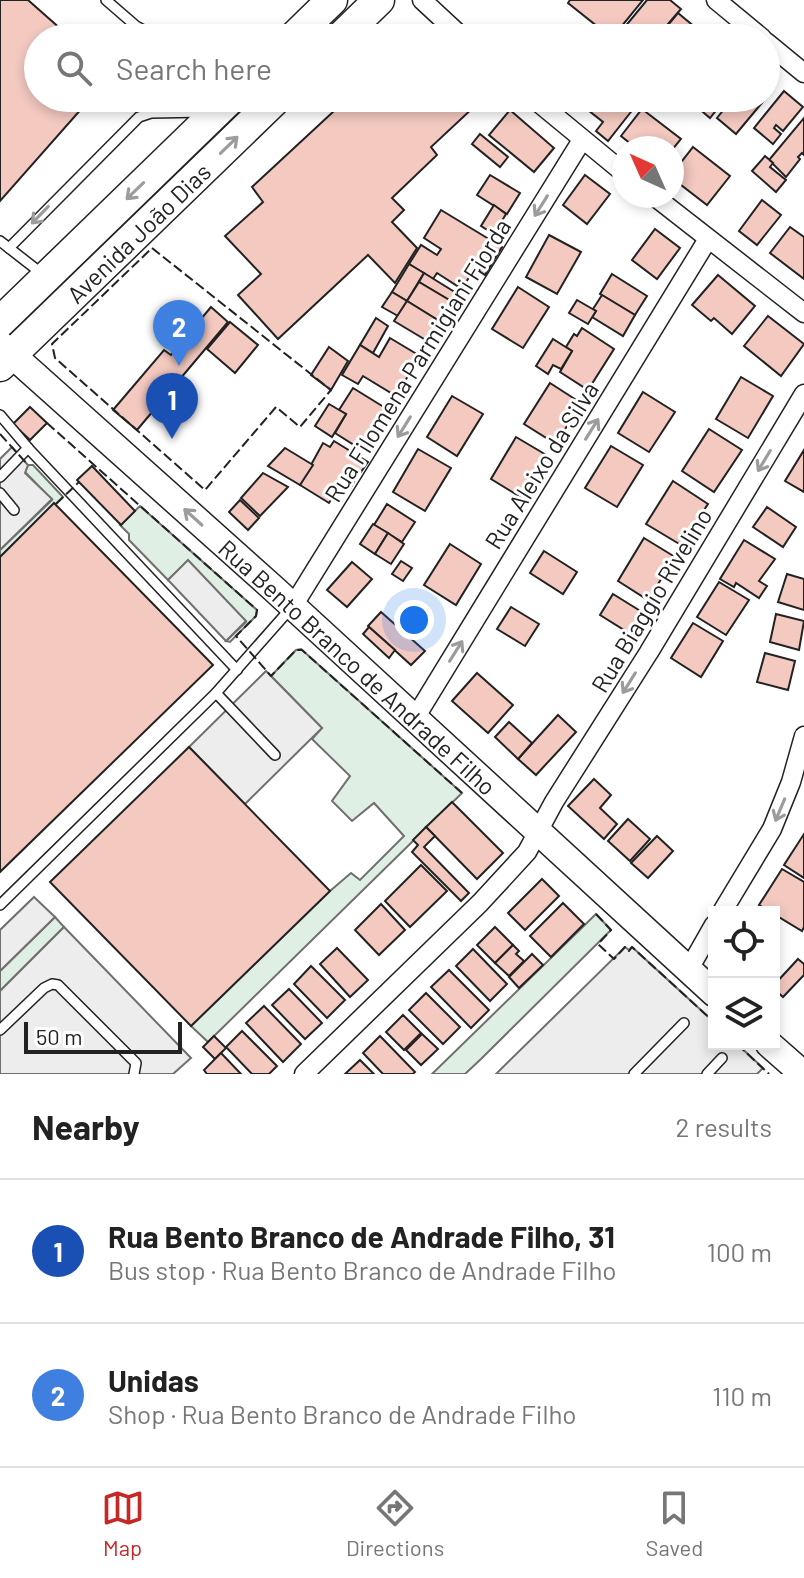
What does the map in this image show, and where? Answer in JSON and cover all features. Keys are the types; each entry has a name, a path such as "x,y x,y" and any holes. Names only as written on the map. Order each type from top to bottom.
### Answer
{"main road":[{"path":"307,24 332,0"},
{"path":"354,24 379,0"},
{"name":"Avenida João Dias","path":"0,322 217,112"},
{"name":"Avenida João Dias","path":"4,355 262,112"}],"street":[{"path":"422,0 448,24"},
{"path":"716,0 745,24"},
{"path":"780,53 804,73"},
{"path":"549,112 612,164"},
{"name":"Rua Filomena Parmigiani Fiorda","path":"293,606 582,140"},
{"path":"669,208 804,313"},
{"name":"Rua Aleixo da Silva","path":"415,718 708,239"},
{"name":"Rua Bento Branco de Andrade Filho","path":"4,355 293,606 708,987"},
{"name":"Rua Biaggio Rivelino","path":"304,1074 480,903 527,852 554,802 649,652 804,394"},
{"path":"726,906 772,829 791,782 804,736"},
{"path":"689,969 708,936"},
{"path":"777,1050 803,1071"}],"lane":[{"path":"106,0 134,24"},
{"path":"46,277 4,244 139,117 160,112"},
{"path":"0,415 237,670"},
{"path":"0,477 28,448"},
{"path":"0,493 14,510"},
{"path":"0,905 216,693 293,606"},
{"path":"216,693 275,755"},
{"path":"0,1030 44,988 58,985 131,1057 136,1063 134,1074"},
{"path":"634,1074 684,1023"},
{"path":"707,1074 722,1058"}],"green space":[{"path":"28,465 33,465 63,497 0,557 0,550 52,500 25,472"},
{"path":"140,506 257,610 256,616 230,642 226,641 246,622 188,561 168,580 129,540 129,534 120,525"},
{"path":"301,649 462,793 208,1042 191,1026 330,891 351,873 360,880 404,836 374,803 352,821 332,801 350,776 312,739 322,728 271,676 296,650"},
{"path":"596,914 611,930 481,1059 465,1074 432,1074"},
{"path":"55,917 64,927 0,991 0,971"}],"shaded area":[{"path":"12,447 28,465 25,473 52,499 0,550 0,459"},
{"path":"188,560 246,621 226,641 168,580"},
{"path":"266,671 322,728 245,804 189,747"},
{"path":"34,897 55,917 0,971 0,930"},
{"path":"64,927 191,1058 173,1074 0,1074 0,991"},
{"path":"625,947 629,950 632,947 708,1017 708,1050 744,1050 763,1068 757,1074 496,1074"}],"building":[{"path":"0,0 28,0 55,24 24,24 24,112 79,112 0,201"},
{"path":"570,0 643,0 623,24 594,24 568,3"},
{"path":"647,0 670,0 681,9 668,24 627,24"},
{"path":"678,13 691,24 669,24"},
{"path":"784,91 803,107 783,131 776,125 774,128 781,134 773,144 754,128 767,112 780,112 780,96"},
{"path":"333,112 469,112 431,147 437,155 392,198 404,210 392,222 417,248 395,283 368,255 278,339 238,295 261,274 225,236 263,202 252,187"},
{"path":"508,112 512,112 554,148 534,172 489,135"},
{"path":"590,112 631,112 608,141 596,131 603,122"},
{"path":"640,112 646,112 677,136 621,136"},
{"path":"722,112 754,112 736,134 717,118"},
{"path":"804,118 804,155 802,153 798,157 800,159 786,177 769,160"},
{"path":"480,134 508,157 500,167 472,144"},
{"path":"693,147 730,176 707,205 684,187 684,159"},
{"path":"765,156 773,163 770,167 786,180 776,192 752,171"},
{"path":"490,175 520,193 507,214 477,195"},
{"path":"585,175 610,194 587,224 563,205"},
{"path":"762,200 781,215 757,245 739,231"},
{"path":"494,205 506,214 494,234 481,226"},
{"path":"441,210 502,247 485,275 479,271 489,255 484,252 462,289 437,273 433,279 409,264 421,245 437,255 441,249 424,238"},
{"path":"790,227 804,237 804,279 770,253"},
{"path":"655,229 680,248 657,279 632,260"},
{"path":"549,235 581,252 557,294 526,277"},
{"path":"409,264 424,273 407,301 392,292"},
{"path":"424,273 466,299 461,307 419,282"},
{"path":"612,274 647,296 635,315 600,294"},
{"path":"718,275 755,306 732,334 692,305"},
{"path":"419,282 461,307 449,327 407,301"},
{"path":"518,287 549,307 523,348 492,329"},
{"path":"392,292 407,301 398,316 382,307"},
{"path":"602,295 635,315 623,336 592,317 596,311 593,309"},
{"path":"577,300 596,311 588,324 569,313"},
{"path":"407,301 441,322 429,342 394,321"},
{"path":"211,307 228,322 137,430 113,410 164,350 171,355"},
{"path":"768,316 804,344 781,376 744,346"},
{"path":"376,318 388,326 373,353 360,345"},
{"path":"230,322 258,345 235,373 207,349"},
{"path":"582,328 614,349 588,390 560,372 572,351 566,347"},
{"path":"390,338 420,356 396,396 363,376 358,384 342,375 360,345 379,357"},
{"path":"553,339 572,351 561,369 553,365 548,374 536,366"},
{"path":"329,347 348,361 331,390 311,375"},
{"path":"741,377 773,396 748,438 716,419"},
{"path":"550,383 581,403 556,444 524,424"},
{"path":"353,388 387,409 362,450 335,433 346,414 339,410"},
{"path":"643,392 675,412 649,452 618,433"},
{"path":"452,396 483,414 457,456 427,437"},
{"path":"329,404 346,414 332,437 315,426"},
{"path":"30,407 47,423 30,440 13,424"},
{"path":"709,429 742,450 714,492 682,471"},
{"path":"516,437 548,456 522,498 491,479"},
{"path":"334,441 368,462 361,472 352,466 345,477 354,482 350,489 341,484 329,503 300,485 323,443 330,447"},
{"path":"611,446 643,465 617,507 585,488"},
{"path":"285,448 313,465 300,485 268,466"},
{"path":"418,449 451,468 425,511 393,492"},
{"path":"804,450 804,492 785,481"},
{"path":"92,466 135,511 121,525 77,480"},
{"path":"263,473 288,487 260,516 241,498"},
{"path":"673,481 708,504 681,545 646,524"},
{"path":"240,500 259,518 248,530 229,512"},
{"path":"54,503 213,665 0,872 0,557"},
{"path":"387,504 415,522 402,542 374,525"},
{"path":"767,507 796,527 783,547 753,527"},
{"path":"373,524 388,533 375,554 360,544"},
{"path":"388,533 404,544 391,564 375,554"},
{"path":"644,538 675,557 648,600 618,581"},
{"path":"744,540 775,559 759,581 767,586 759,598 736,583 734,587 720,579"},
{"path":"450,544 481,564 456,605 424,585"},
{"path":"544,551 577,572 563,594 530,573"},
{"path":"401,561 412,568 403,581 392,574"},
{"path":"352,562 372,579 347,607 327,590"},
{"path":"787,574 804,579 804,610 778,602"},
{"path":"719,582 749,600 726,635 697,617"},
{"path":"613,594 642,612 629,633 600,615"},
{"path":"511,607 539,624 525,646 497,629"},
{"path":"381,612 425,651 411,665 368,626"},
{"path":"776,614 804,621 799,650 770,642"},
{"path":"693,623 723,641 701,677 671,658"},
{"path":"369,627 395,650 389,658 363,634"},
{"path":"765,653 795,661 788,690 757,682"},
{"path":"477,673 513,705 488,733 452,701"},
{"path":"558,715 576,732 536,775 518,759"},
{"path":"509,722 532,743 518,759 495,737"},
{"path":"189,747 330,891 191,1026 50,882"},
{"path":"594,779 611,795 600,808 617,824 604,839 568,806"},
{"path":"452,802 503,853 477,879 426,827"},
{"path":"628,819 650,839 630,861 608,841"},
{"path":"426,827 435,836 424,847 469,893 461,901 412,852 418,845 413,840"},
{"path":"804,834 804,878 784,865"},
{"path":"657,836 673,851 648,878 631,863"},
{"path":"421,865 447,891 410,927 385,901"},
{"path":"782,869 804,882 802,931 780,918 780,906 759,905"},
{"path":"542,879 559,896 525,930 508,913"},
{"path":"563,903 584,924 551,957 530,936"},
{"path":"381,904 405,930 379,955 355,930"},
{"path":"495,927 513,945 495,963 477,945"},
{"path":"513,945 519,951 516,954 524,961 509,976 495,963"},
{"path":"337,948 368,980 350,997 320,964"},
{"path":"473,949 507,984 490,1001 456,966"},
{"path":"532,954 543,965 519,988 509,977"},
{"path":"798,959 804,964 804,975 783,997 780,994 780,978"},
{"path":"311,966 345,1000 327,1018 294,984"},
{"path":"449,970 489,1010 471,1028 431,987"},
{"path":"289,989 322,1023 305,1039 272,1005"},
{"path":"426,993 460,1027 443,1044 409,1010"},
{"path":"264,1006 301,1044 283,1062 246,1023"},
{"path":"403,1015 421,1033 404,1050 386,1032"},
{"path":"242,1031 277,1066 269,1074 252,1074 226,1047"},
{"path":"422,1034 438,1049 421,1065 406,1050"},
{"path":"214,1036 226,1048 215,1059 203,1047"},
{"path":"380,1036 415,1072 413,1074 383,1074 363,1053"},
{"path":"221,1053 241,1074 207,1074 204,1070"},
{"path":"360,1060 374,1074 345,1074"}],"fence":[{"path":"152,248 331,390 300,427 276,407 205,490 55,358 52,344 152,248"},
{"path":"47,423 257,610 256,616 236,636 271,676 296,650 302,650 462,793"},
{"path":"0,434 28,465"},
{"path":"56,504 79,482"},
{"path":"596,914 611,930 598,944 614,959 625,947 629,951 632,947 708,1017"},
{"path":"743,1050 769,1074"}],"place":[{"name":"Unidas","path":"179,366"},
{"name":"Rua Bento Branco de Andrade Filho, 31","path":"172,439"}]}
